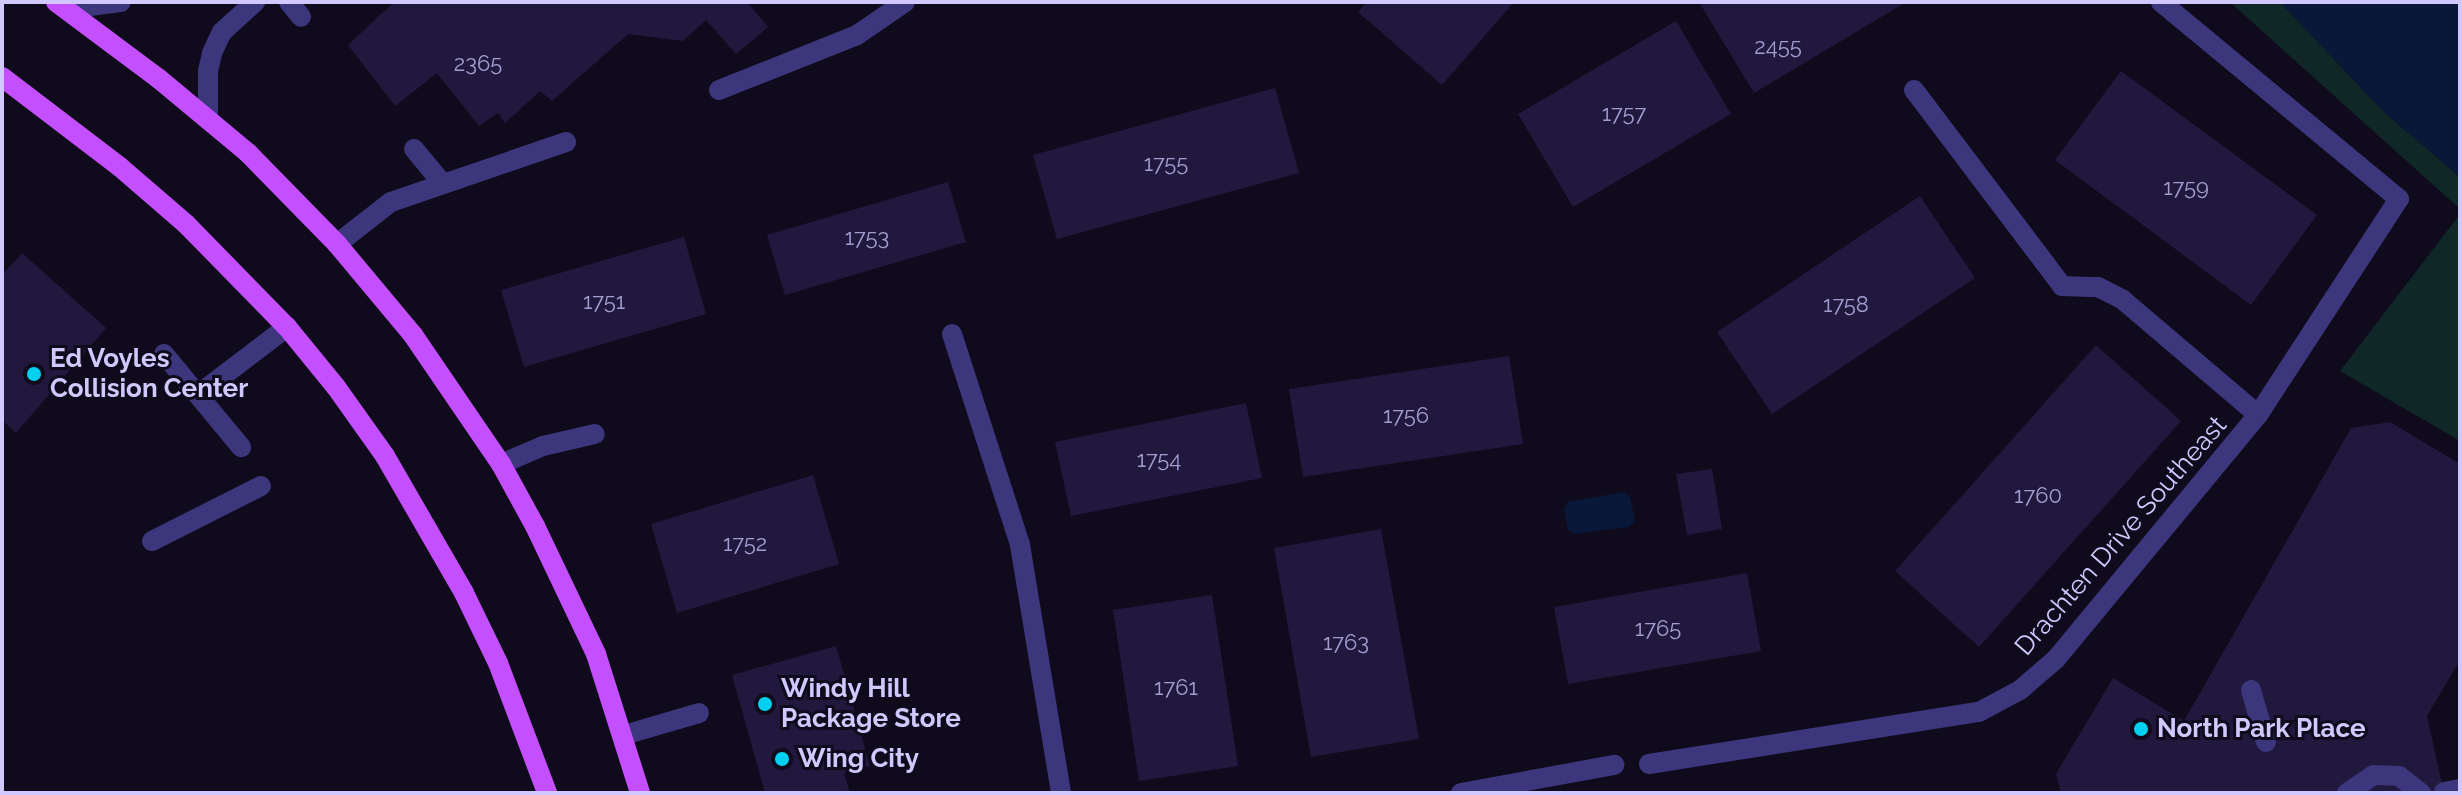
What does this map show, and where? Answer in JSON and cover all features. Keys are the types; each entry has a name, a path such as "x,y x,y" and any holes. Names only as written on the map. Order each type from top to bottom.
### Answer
{"main road":[{"path":"61,6 208,117 337,244 413,335 501,464 568,592 596,654 640,793"},
{"path":"2,77 120,167 186,224 287,327 385,456 425,522 498,663 547,793"}],"street":[{"path":"61,6 121,2"},
{"path":"208,117 208,71 212,53 222,32 255,2"},
{"path":"719,90 857,35 905,2"},
{"name":"Drachten Drive Southeast","path":"1649,764 1979,712 2020,690 2056,659 2258,415 2399,199 2161,2"},
{"path":"1914,90 2062,286 2098,287 2123,300 2258,415"},
{"path":"337,244 391,202 566,142"},
{"path":"414,149 443,184"},
{"path":"199,394 287,327"},
{"path":"952,334 1020,545 1061,793"},
{"path":"164,354 241,447"},
{"path":"501,464 543,446 595,434"},
{"path":"152,541 261,486"},
{"path":"2251,690 2266,742"},
{"path":"624,735 699,713"},
{"path":"1461,793 1614,765"},
{"path":"2347,793 2374,775 2399,776 2421,793"},
{"path":"2444,792 2460,789"}],"green space":[{"path":"2230,2 2280,2 2384,112 2460,177 2460,209"},
{"path":"2460,214 2460,441 2340,371"}],"water":[{"path":"2280,2 2460,2 2460,177 2384,112"},
{"path":"1624,492 1630,497 1635,520 1629,527 1573,534 1568,530 1564,509 1568,502"}],"building":[{"path":"394,2 747,2 768,27 736,54 706,20 683,41 628,34 552,101 540,91 505,123 498,113 479,126 437,73 395,106 348,45"},
{"path":"1367,2 1514,2 1442,85 1358,12"},
{"path":"1699,2 1906,2 1754,93"},
{"path":"1676,21 1731,114 1573,207 1518,114"},
{"path":"2121,71 2317,215 2251,305 2055,160"},
{"path":"1275,88 1299,173 1057,239 1033,155"},
{"path":"948,182 966,242 785,295 767,235"},
{"path":"1920,196 1975,278 1772,414 1717,332"},
{"path":"684,237 706,314 524,367 501,290"},
{"name":"Ed Voyles Collision Center","path":"22,253 106,328 16,433 2,420 2,275"},
{"path":"2096,345 2181,421 1979,647 1895,571"},
{"path":"1509,356 1523,444 1303,477 1289,389"},
{"path":"1246,403 1262,478 1071,516 1055,442"},
{"path":"2390,422 2460,464 2460,660 2427,716 2444,793 2061,793 2056,774 2113,678 2184,721 2351,428"},
{"path":"1712,469 1722,529 1687,535 1676,474"},
{"path":"813,475 839,564 677,613 651,524"},
{"path":"1381,529 1419,739 1311,757 1274,548"},
{"path":"1747,573 1761,651 1568,684 1554,607"},
{"path":"1212,595 1238,766 1139,781 1113,610"},
{"path":"836,646 870,766 844,773 850,793 765,793 732,675"}],"place":[{"name":"Ed Voyles Collision Center","path":"34,374"},
{"name":"Windy Hill Package Store","path":"765,704"},
{"name":"North Park Place","path":"2141,729"},
{"name":"Wing City","path":"782,759"}]}
